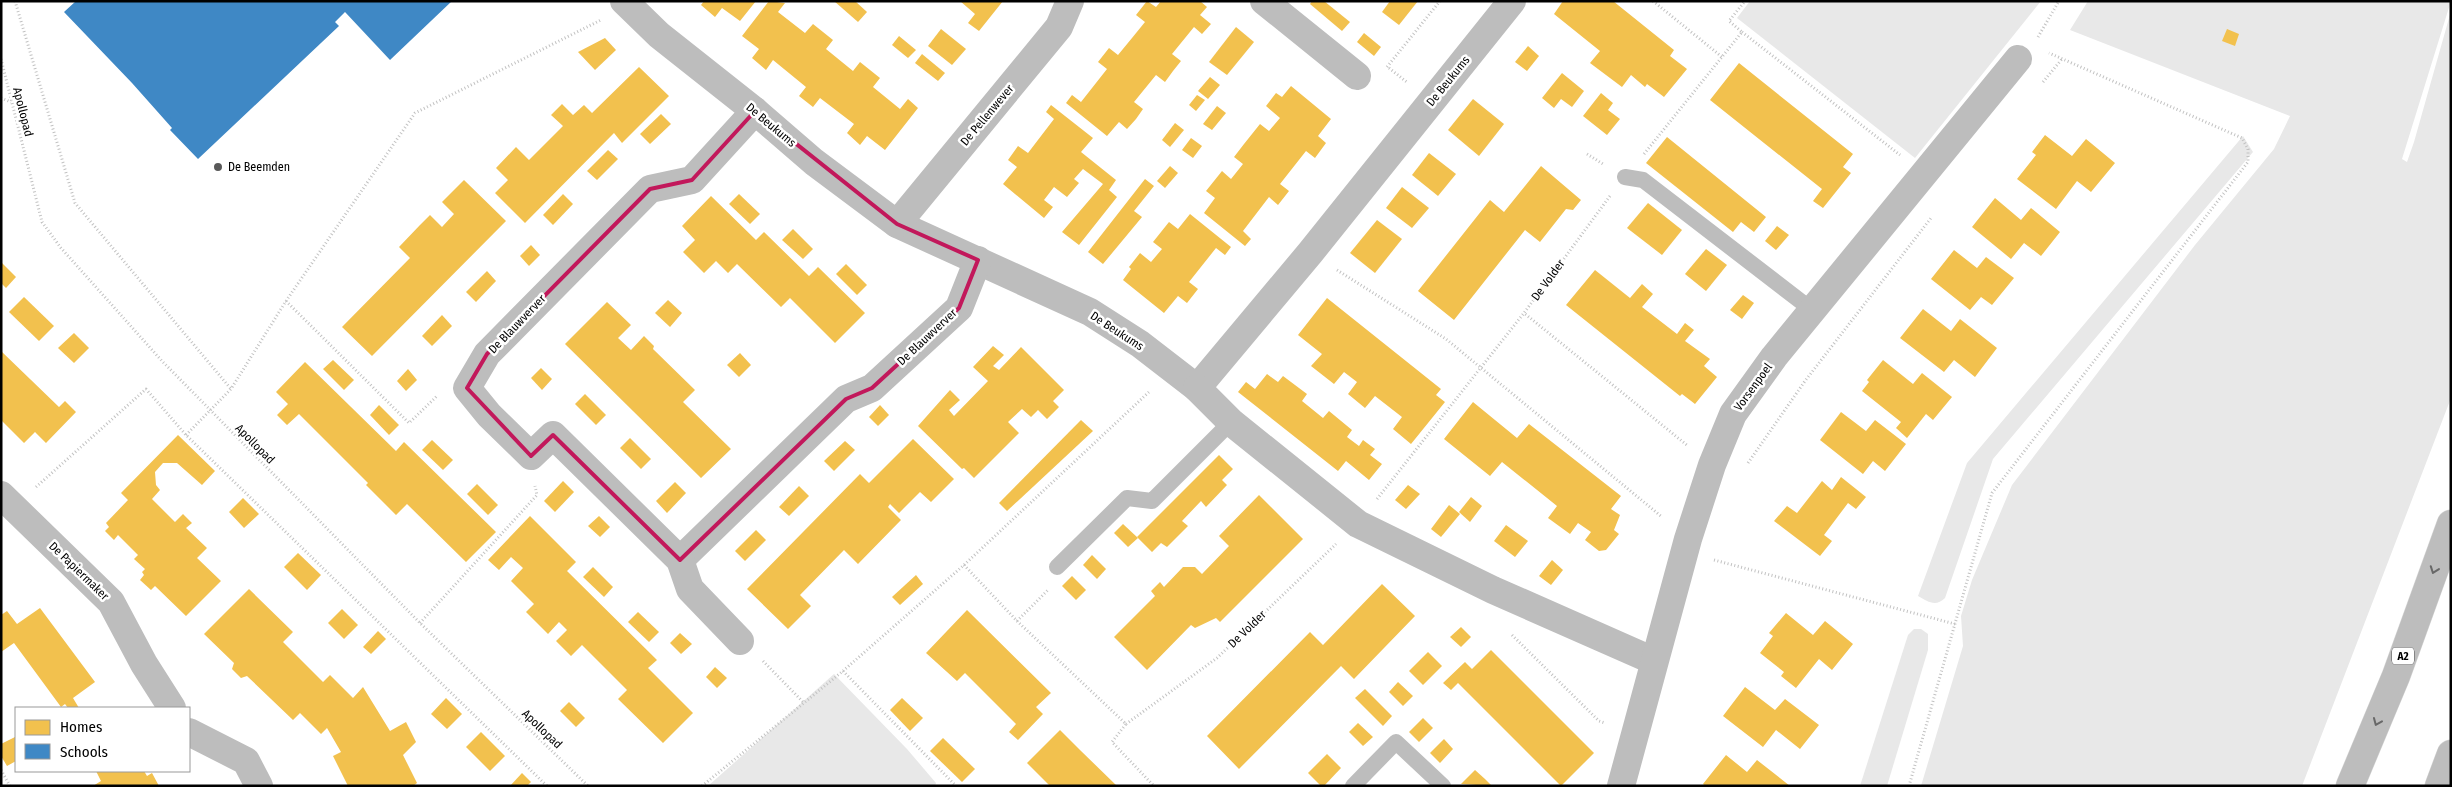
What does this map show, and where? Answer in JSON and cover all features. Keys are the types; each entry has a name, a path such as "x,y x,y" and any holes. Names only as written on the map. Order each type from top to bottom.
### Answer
{"main road":[{"name":"De Pellenwever","path":"896,224 1059,27 1070,1"},
{"path":"1264,1 1357,76"},
{"name":"De Beukums","path":"626,4 659,35 755,111 814,162 896,224 1090,312 1140,344 1197,388 1310,253 1512,1"},
{"name":"Vorsenpoel","path":"1621,786 1688,539 1712,465 1733,414 1774,357 1923,173 2030,54"},
{"name":"De Blauwverver","path":"467,388 487,354 650,189 692,180 755,111"},
{"name":"De Blauwverver","path":"680,560 846,399 872,388 959,308 978,260"},
{"path":"467,388 489,415 531,456 553,435 680,560 690,589 740,641"},
{"path":"1197,388 1231,422 1358,524 1493,590 1654,661"},
{"name":"De Papiermaker","path":"7,502 111,602 144,664 171,707"},
{"name":"A2","path":"2350,786 2396,676 2451,524"},
{"path":"190,733 246,761 259,786"},
{"path":"2438,786 2451,754"}],"lane":[{"path":"1625,177 1643,180 1812,310"},
{"path":"1057,567 1127,498 1152,500 1231,422"},
{"path":"1353,786 1396,742 1434,783"}],"path":[{"path":"1357,76 1369,61 1388,68 1440,1"},
{"path":"1653,1 1722,57"},
{"path":"1744,1 1729,21 1923,173"},
{"path":"2036,39 2059,1"},
{"path":"15,2 75,203 231,389"},
{"path":"186,435 231,389 286,301 415,112 626,4"},
{"name":"De Volder","path":"1154,786 1112,742 1126,724 1217,658 1358,524 1524,313 1625,177 1742,32"},
{"path":"1909,786 1992,494 2248,162 2248,150 2242,138 2062,59 2030,54"},
{"name":"Apollopad","path":"1,58 42,222 61,248 162,361 420,623 588,786"},
{"path":"2037,90 2062,59"},
{"path":"1,98 11,102"},
{"name":"De Volder","path":"1524,313 1712,465 1738,478 1804,381 1936,212"},
{"path":"1310,253 1446,339 1479,369 1688,539 1712,550 1710,559 1955,624"},
{"path":"286,301 409,423 449,384 467,388"},
{"path":"702,786 843,671 964,565 1173,371"},
{"path":"7,502 146,389 186,435 547,786"},
{"path":"420,623 537,495 531,456"},
{"path":"964,565 1017,621 1126,724"},
{"path":"1017,621 1048,590 1057,567"},
{"path":"1512,634 1599,721 1635,737"},
{"path":"740,641 751,649 804,703"},
{"path":"843,671 956,786"},
{"path":"1,770 10,786"}],"highlighted area":[{"path":"755,111 897,224 978,260 959,308 872,388 846,399 680,560 553,435 531,456 467,388 487,354 650,189 692,180"}],"shaded area":[{"path":"1750,1 2041,1 1915,158 1737,18"},
{"path":"2088,1 2451,1 2402,159 2407,162 2414,142 2451,11 2451,398 2302,786 1921,786 1963,646 1961,616 1972,580 2012,485 2195,245 2274,149 2290,116 2070,30"},
{"path":"2243,136 2253,152 1993,459 1945,598 1935,603 1918,596 1967,463"},
{"path":"1914,629 1921,629 1928,634 1928,650 1887,786 1860,786 1908,635"},
{"path":"834,674 907,749 936,783 935,786 708,786"}],"building: Homes":[{"path":"704,1 756,1 740,21 722,8 715,17 701,5"},
{"path":"769,1 785,3 778,12 805,33 813,24 833,40 826,49 853,71 860,62 880,78 873,87 900,109 908,99 918,108 885,150 867,136 860,145 847,133 854,124 820,98 813,107 799,96 806,87 773,60 766,70 752,58 759,49 742,36"},
{"path":"834,1 855,1 867,12 858,22"},
{"path":"960,1 1003,1 979,31 968,23 975,14"},
{"path":"1147,1 1156,7 1161,1 1200,1 1207,7 1200,15 1211,24 1202,34 1194,27 1172,54 1181,61 1165,82 1156,75 1134,102 1143,109 1136,119 1127,129 1119,122 1107,136 1066,103 1072,95 1081,102 1107,69 1098,62 1109,48 1118,55 1145,22 1136,15"},
{"path":"1312,1 1324,1 1350,22 1342,31 1310,4"},
{"path":"1390,1 1418,1 1399,25 1382,12"},
{"path":"1563,1 1613,1 1674,50 1670,56 1687,69 1664,97 1647,84 1645,87 1631,75 1622,87 1590,63 1600,51 1554,14"},
{"path":"1236,27 1254,42 1227,75 1209,62"},
{"path":"941,29 966,49 952,65 928,46"},
{"path":"2227,29 2239,34 2235,46 2222,41"},
{"path":"1364,33 1381,47 1374,56 1357,42"},
{"path":"899,36 916,50 908,58 892,45"},
{"path":"605,38 616,50 595,70 578,52"},
{"path":"1528,46 1539,56 1527,71 1515,62"},
{"path":"922,54 945,73 938,81 915,63"},
{"path":"1739,63 1853,154 1843,167 1851,173 1823,208 1813,201 1822,189 1710,100"},
{"path":"639,67 669,96 622,143 614,133 525,223 495,193 508,180 496,168 516,147 529,160 563,126 551,115 562,104 573,115 584,105 592,113"},
{"path":"1562,73 1584,91 1572,107 1561,99 1554,108 1542,98"},
{"path":"1210,77 1220,85 1208,99 1198,91"},
{"path":"1291,86 1331,119 1318,136 1326,143 1315,158 1306,151 1280,184 1289,191 1278,205 1269,197 1243,231 1251,239 1245,246 1204,213 1215,198 1206,191 1222,171 1231,179 1243,164 1234,157 1260,124 1269,131 1280,118 1266,106 1276,93 1282,97"},
{"path":"1601,93 1613,103 1608,110 1620,119 1607,135 1583,116"},
{"path":"1197,95 1205,100 1196,111 1189,105"},
{"path":"1473,99 1504,124 1479,156 1448,130"},
{"path":"1051,105 1093,138 1081,152 1116,180 1109,190 1117,197 1079,245 1062,232 1103,184 1083,169 1074,179 1079,183 1067,197 1054,187 1044,200 1053,207 1044,218 1003,184 1017,167 1008,160 1018,146 1028,153 1054,119 1046,112"},
{"path":"1217,106 1226,113 1212,130 1203,124"},
{"path":"661,114 671,124 650,144 640,134"},
{"path":"1175,123 1184,130 1170,147 1162,140"},
{"path":"2045,135 2072,156 2086,139 2115,163 2091,192 2077,181 2056,209 2017,179 2036,155 2032,152"},
{"path":"1667,137 1766,217 1754,232 1741,222 1733,232 1646,163"},
{"path":"1191,138 1202,146 1193,158 1182,150"},
{"path":"608,150 618,159 597,180 587,171"},
{"path":"1429,153 1456,174 1438,196 1412,175"},
{"path":"1170,166 1178,173 1165,188 1157,181"},
{"path":"1541,166 1581,200 1573,210 1566,209 1540,242 1525,230 1454,320 1418,291 1490,200 1504,212"},
{"path":"1145,179 1154,186 1134,211 1142,217 1103,264 1088,252"},
{"path":"464,180 506,221 372,356 342,327 410,258 399,247 420,225 430,215 442,227 454,214 442,202"},
{"path":"1402,187 1429,208 1412,228 1386,208"},
{"path":"563,194 573,204 553,225 543,215"},
{"path":"739,194 760,214 750,224 729,204"},
{"path":"711,196 756,240 764,232 809,276 818,267 865,313 835,343 790,298 781,307 737,264 728,273 716,261 704,273 683,252 695,240 682,226"},
{"path":"1995,198 2021,220 2031,208 2060,232 2041,256 2024,243 2011,259 1972,227"},
{"path":"1648,203 1682,230 1662,255 1627,228"},
{"path":"1190,214 1231,247 1225,255 1216,248 1189,282 1198,289 1187,303 1178,296 1164,313 1123,280 1131,269 1129,267 1140,253 1151,262 1162,249 1153,242 1169,222 1178,229"},
{"path":"1377,220 1402,239 1375,273 1350,253"},
{"path":"1777,226 1789,235 1776,250 1765,241"},
{"path":"793,229 813,249 803,259 782,240"},
{"path":"531,245 540,255 529,266 520,256"},
{"path":"1706,249 1727,265 1706,291 1685,274"},
{"path":"1954,250 1977,268 1986,257 2014,278 1992,305 1981,297 1970,310 1931,279"},
{"path":"1,262 16,277 6,288 1,283"},
{"path":"846,264 867,285 857,295 836,274"},
{"path":"1595,270 1630,298 1642,284 1653,294 1642,307 1677,334 1685,323 1694,330 1685,341 1710,359 1704,366 1717,377 1695,404 1682,394 1680,396 1566,305"},
{"path":"487,271 496,281 476,302 466,292"},
{"path":"1743,295 1754,303 1742,319 1730,310"},
{"path":"24,297 54,326 39,341 9,312"},
{"path":"1327,298 1441,389 1436,395 1445,402 1411,444 1393,429 1402,417 1375,396 1365,408 1348,394 1357,382 1344,372 1334,384 1311,366 1322,354 1298,335"},
{"path":"668,300 682,313 670,327 655,313"},
{"path":"607,302 631,325 618,338 631,350 644,336 654,346 653,349 695,390 683,402 731,449 701,478 565,344"},
{"path":"1923,309 1951,331 1960,319 1997,348 1975,377 1954,360 1944,372 1900,338"},
{"path":"442,315 452,326 432,346 422,336"},
{"path":"74,333 89,348 74,363 58,348"},
{"path":"993,346 1004,355 993,366 999,370 1021,347 1064,390 1053,401 1059,407 1047,419 1038,410 1031,417 1022,409 1008,422 1019,433 974,478 964,468 962,469 918,426 950,390 960,400 949,410 954,416 988,381 973,367"},
{"path":"1,351 59,407 65,401 76,412 46,443 35,432 24,443 1,420"},
{"path":"740,353 751,365 739,377 727,365"},
{"path":"333,360 354,380 344,390 323,369"},
{"path":"1883,360 1913,384 1922,373 1952,397 1933,420 1926,414 1907,438 1896,428 1901,422 1862,391 1869,382 1867,380"},
{"path":"305,362 396,451 404,442 496,532 466,562 407,504 396,515 366,485 368,483 299,414 287,425 277,415 288,404 276,392"},
{"path":"541,368 552,379 542,390 531,378"},
{"path":"408,369 417,380 406,391 397,381"},
{"path":"1267,374 1278,382 1283,376 1307,394 1302,401 1323,418 1329,411 1352,430 1347,437 1359,446 1363,440 1375,449 1370,455 1382,464 1369,480 1346,461 1338,471 1238,392 1246,382 1255,389"},
{"path":"585,394 606,415 596,425 575,404"},
{"path":"1473,402 1517,438 1529,424 1621,496 1611,509 1620,515 1614,530 1619,534 1606,550 1599,551 1585,540 1591,532 1578,523 1570,534 1548,518 1557,506 1502,462 1490,476 1444,439"},
{"path":"379,405 399,425 389,435 370,415"},
{"path":"880,405 889,415 878,426 869,417"},
{"path":"1841,412 1866,431 1875,420 1906,444 1885,471 1873,461 1863,474 1820,440"},
{"path":"1081,420 1093,431 1007,511 999,503"},
{"path":"178,435 215,471 202,485 177,463 163,463 155,472 156,485 160,490 152,499 175,522 183,514 192,523 186,528 207,548 197,558 221,581 186,616 155,586 151,590 140,580 144,575 142,572 145,569 134,559 138,555 118,535 114,540 105,531 109,527 106,523 128,500 121,493"},
{"path":"630,438 651,459 641,469 620,448"},
{"path":"913,439 954,479 931,502 920,492 899,513 890,504 888,507 901,520 858,564 844,550 800,595 811,606 788,629 747,589 860,474 869,483"},
{"path":"432,440 453,460 443,470 422,450"},
{"path":"845,441 855,450 834,471 824,461"},
{"path":"1219,455 1233,469 1222,480 1227,485 1206,507 1201,501 1182,521 1188,526 1167,547 1161,543 1152,552 1137,537"},
{"path":"1841,477 1866,497 1856,509 1848,503 1824,535 1832,541 1820,556 1774,521 1787,506 1797,513 1822,481 1832,490"},
{"path":"563,481 574,492 555,512 544,501"},
{"path":"675,482 686,493 667,513 656,501"},
{"path":"477,484 498,505 488,515 467,494"},
{"path":"1408,485 1420,494 1406,509 1395,500"},
{"path":"799,486 809,496 789,516 779,507"},
{"path":"1259,495 1303,539 1220,622 1216,618 1195,628 1191,625 1147,670 1114,637 1155,596 1151,591 1160,582 1164,587 1183,567 1195,567 1202,574 1229,546 1219,536"},
{"path":"1471,497 1482,506 1470,522 1459,512"},
{"path":"243,498 259,514 244,528 229,512"},
{"path":"1449,505 1460,514 1441,537 1431,529"},
{"path":"530,516 576,562 567,571 657,660 648,668 693,713 663,743 618,699 627,690 582,645 571,656 556,641 567,630 559,622 548,634 526,612 534,604 511,581 523,568 511,557 499,570 488,560"},
{"path":"599,516 610,527 600,537 588,526"},
{"path":"1123,524 1138,538 1128,547 1114,533"},
{"path":"1506,525 1528,541 1515,557 1494,541"},
{"path":"756,530 766,540 745,561 735,551"},
{"path":"298,553 321,575 307,590 284,567"},
{"path":"1092,555 1106,569 1097,579 1083,565"},
{"path":"1552,560 1563,570 1551,585 1539,576"},
{"path":"593,567 613,587 604,597 583,577"},
{"path":"916,575 923,584 900,605 892,597"},
{"path":"1072,576 1086,590 1076,600 1062,586"},
{"path":"1382,584 1415,616 1354,679 1341,666 1239,769 1207,736 1310,632 1323,645"},
{"path":"249,589 293,632 283,642 323,682 330,675 353,698 363,687 390,731 406,722 416,742 403,755 417,783 413,786 348,786 333,756 341,752 327,728 321,734 300,713 293,720 247,676 241,678 232,669 234,663 204,634"},
{"path":"40,608 95,682 73,698 78,707 67,707 65,704 61,707 14,643 1,652 1,615 7,611 17,624"},
{"path":"342,609 358,625 344,639 328,623"},
{"path":"967,610 1051,693 1036,707 1043,714 1018,740 1009,732 1016,724 965,673 957,681 926,653"},
{"path":"638,612 659,632 649,642 628,622"},
{"path":"1786,613 1813,635 1825,621 1853,644 1832,670 1819,659 1796,688 1781,676 1784,672 1760,653 1773,636 1769,633"},
{"path":"1461,627 1471,637 1461,647 1450,637"},
{"path":"378,631 386,639 371,654 363,647"},
{"path":"680,633 692,644 681,654 670,643"},
{"path":"1491,650 1594,753 1561,786 1458,683 1451,690 1443,683 1465,662 1472,669"},
{"path":"1428,652 1442,666 1423,685 1409,671"},
{"path":"715,667 727,678 717,688 706,677"},
{"path":"1398,682 1413,696 1403,706 1389,692"},
{"path":"1745,687 1775,710 1785,699 1819,725 1800,749 1776,730 1763,747 1723,716"},
{"path":"1365,689 1392,716 1383,726 1355,698"},
{"path":"446,698 462,714 447,729 431,714"},
{"path":"902,698 923,718 910,731 890,710"},
{"path":"569,702 585,718 576,727 560,711"},
{"path":"1423,718 1433,728 1419,742 1409,732"},
{"path":"1358,723 1373,737 1363,746 1349,732"},
{"path":"1060,730 1117,786 1050,786 1027,763"},
{"path":"481,732 505,756 490,771 466,747"},
{"path":"15,737 15,762 7,766 1,756 1,744"},
{"path":"943,738 975,769 962,782 930,751"},
{"path":"1444,739 1453,749 1440,763 1430,753"},
{"path":"1327,754 1341,768 1324,786 1321,786 1308,773"},
{"path":"1726,755 1747,772 1757,760 1790,786 1705,786 1703,784"},
{"path":"1475,770 1485,779 1492,786 1461,784"},
{"path":"96,772 145,772 147,776 152,773 159,786 93,786 101,781"},
{"path":"522,773 531,782 527,786 510,786"}],"building: Schools":[{"path":"76,1 452,1 390,60 345,12 335,22 339,26 198,159 170,130 172,128 132,83 64,12"}],"place":[{"name":"De Beemden","path":"218,167"}]}
